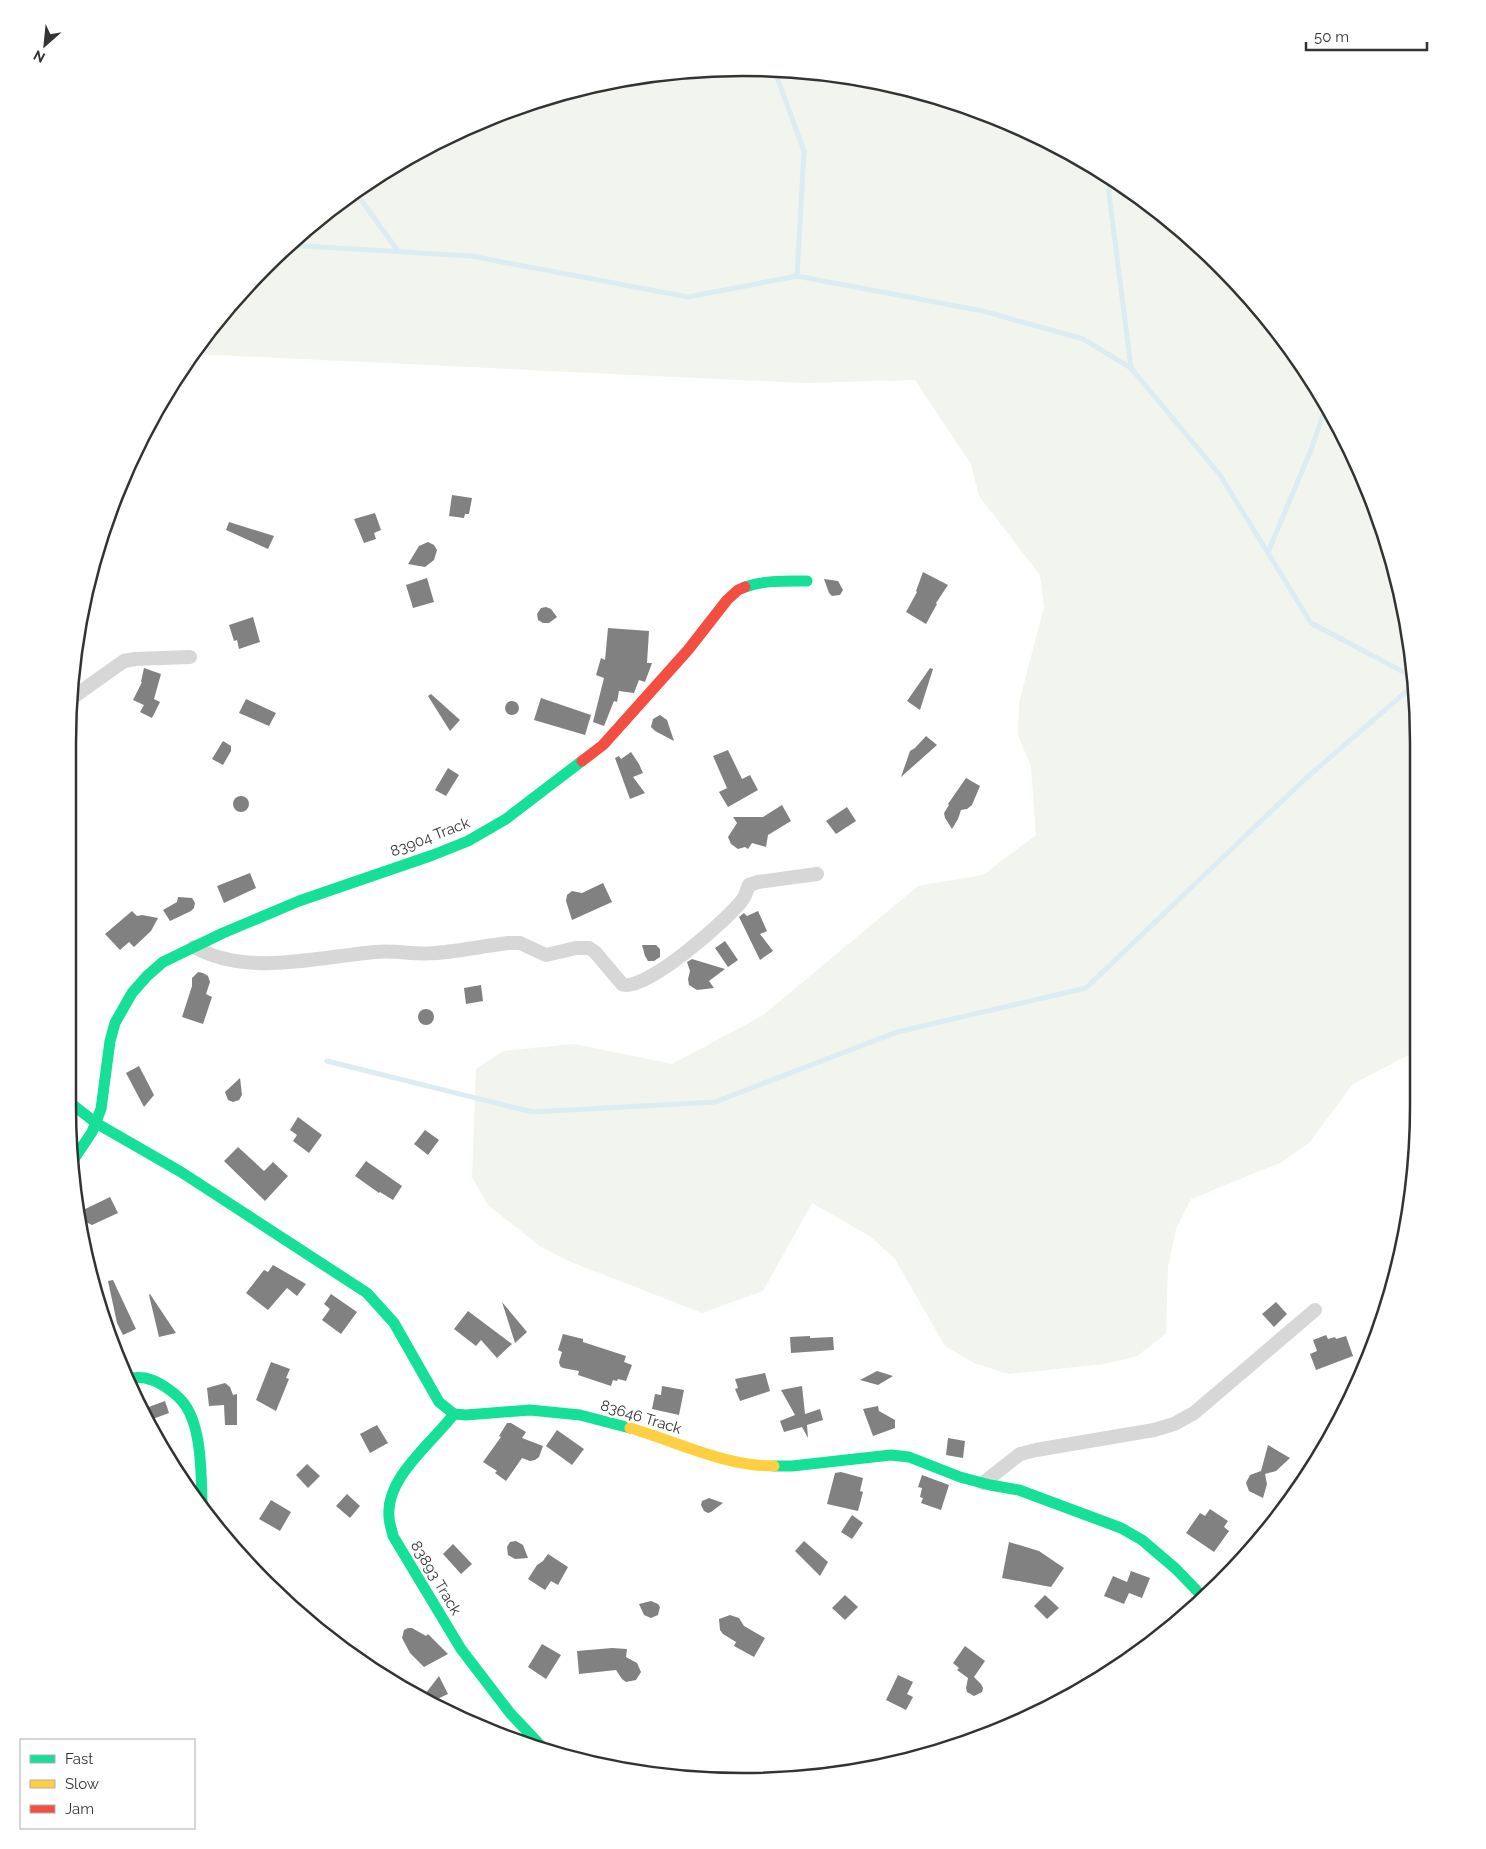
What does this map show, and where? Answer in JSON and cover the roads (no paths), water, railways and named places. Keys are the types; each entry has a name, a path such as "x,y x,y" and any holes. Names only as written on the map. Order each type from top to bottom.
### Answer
{"street":[{"name":"83904 Track","path":"78,1153 91,1135 103,1102 113,1031 124,1007 152,970 163,962 223,933 299,901 468,841 506,819 603,745 688,650 727,600 738,590 755,584 779,581 807,581"},
{"path":"79,693 124,661 190,657"},
{"path":"194,947 210,955 243,962 269,963 378,952 436,953 508,943 520,943 546,955 582,947 589,948 595,952 622,984 625,986 634,985 654,974 700,942 743,899 749,885 758,882 818,874"},
{"path":"76,1107 96,1123 181,1172 367,1293 394,1323 414,1354 439,1402 454,1414"},
{"path":"983,1483 1020,1454 1154,1430 1174,1424 1194,1413 1314,1310"},
{"path":"135,1378 152,1379 172,1392 184,1403 192,1422 199,1451 202,1494"},
{"name":"83646 Track","path":"454,1414 466,1415 530,1410 580,1415 632,1428 727,1460 755,1466 792,1466 891,1454 909,1458 960,1477 983,1483"},
{"name":"83893 Track","path":"454,1414 444,1430 407,1467 397,1480 390,1495 388,1506 389,1525 393,1536 461,1649 510,1713 534,1739"},
{"path":"983,1483 1019,1490 1121,1528 1142,1540 1176,1569 1198,1592"}],"waterway":[{"path":"777,78 804,151 797,276"},
{"path":"1109,187 1131,368"},
{"path":"360,198 398,251"},
{"path":"299,246 471,256 688,297 797,276 983,311 1083,339 1131,368 1220,475 1311,623 1406,673"},
{"path":"1268,552 1311,450 1323,415"},
{"path":"327,1061 532,1112 715,1102 897,1032 1086,988 1305,779 1407,691"}]}
